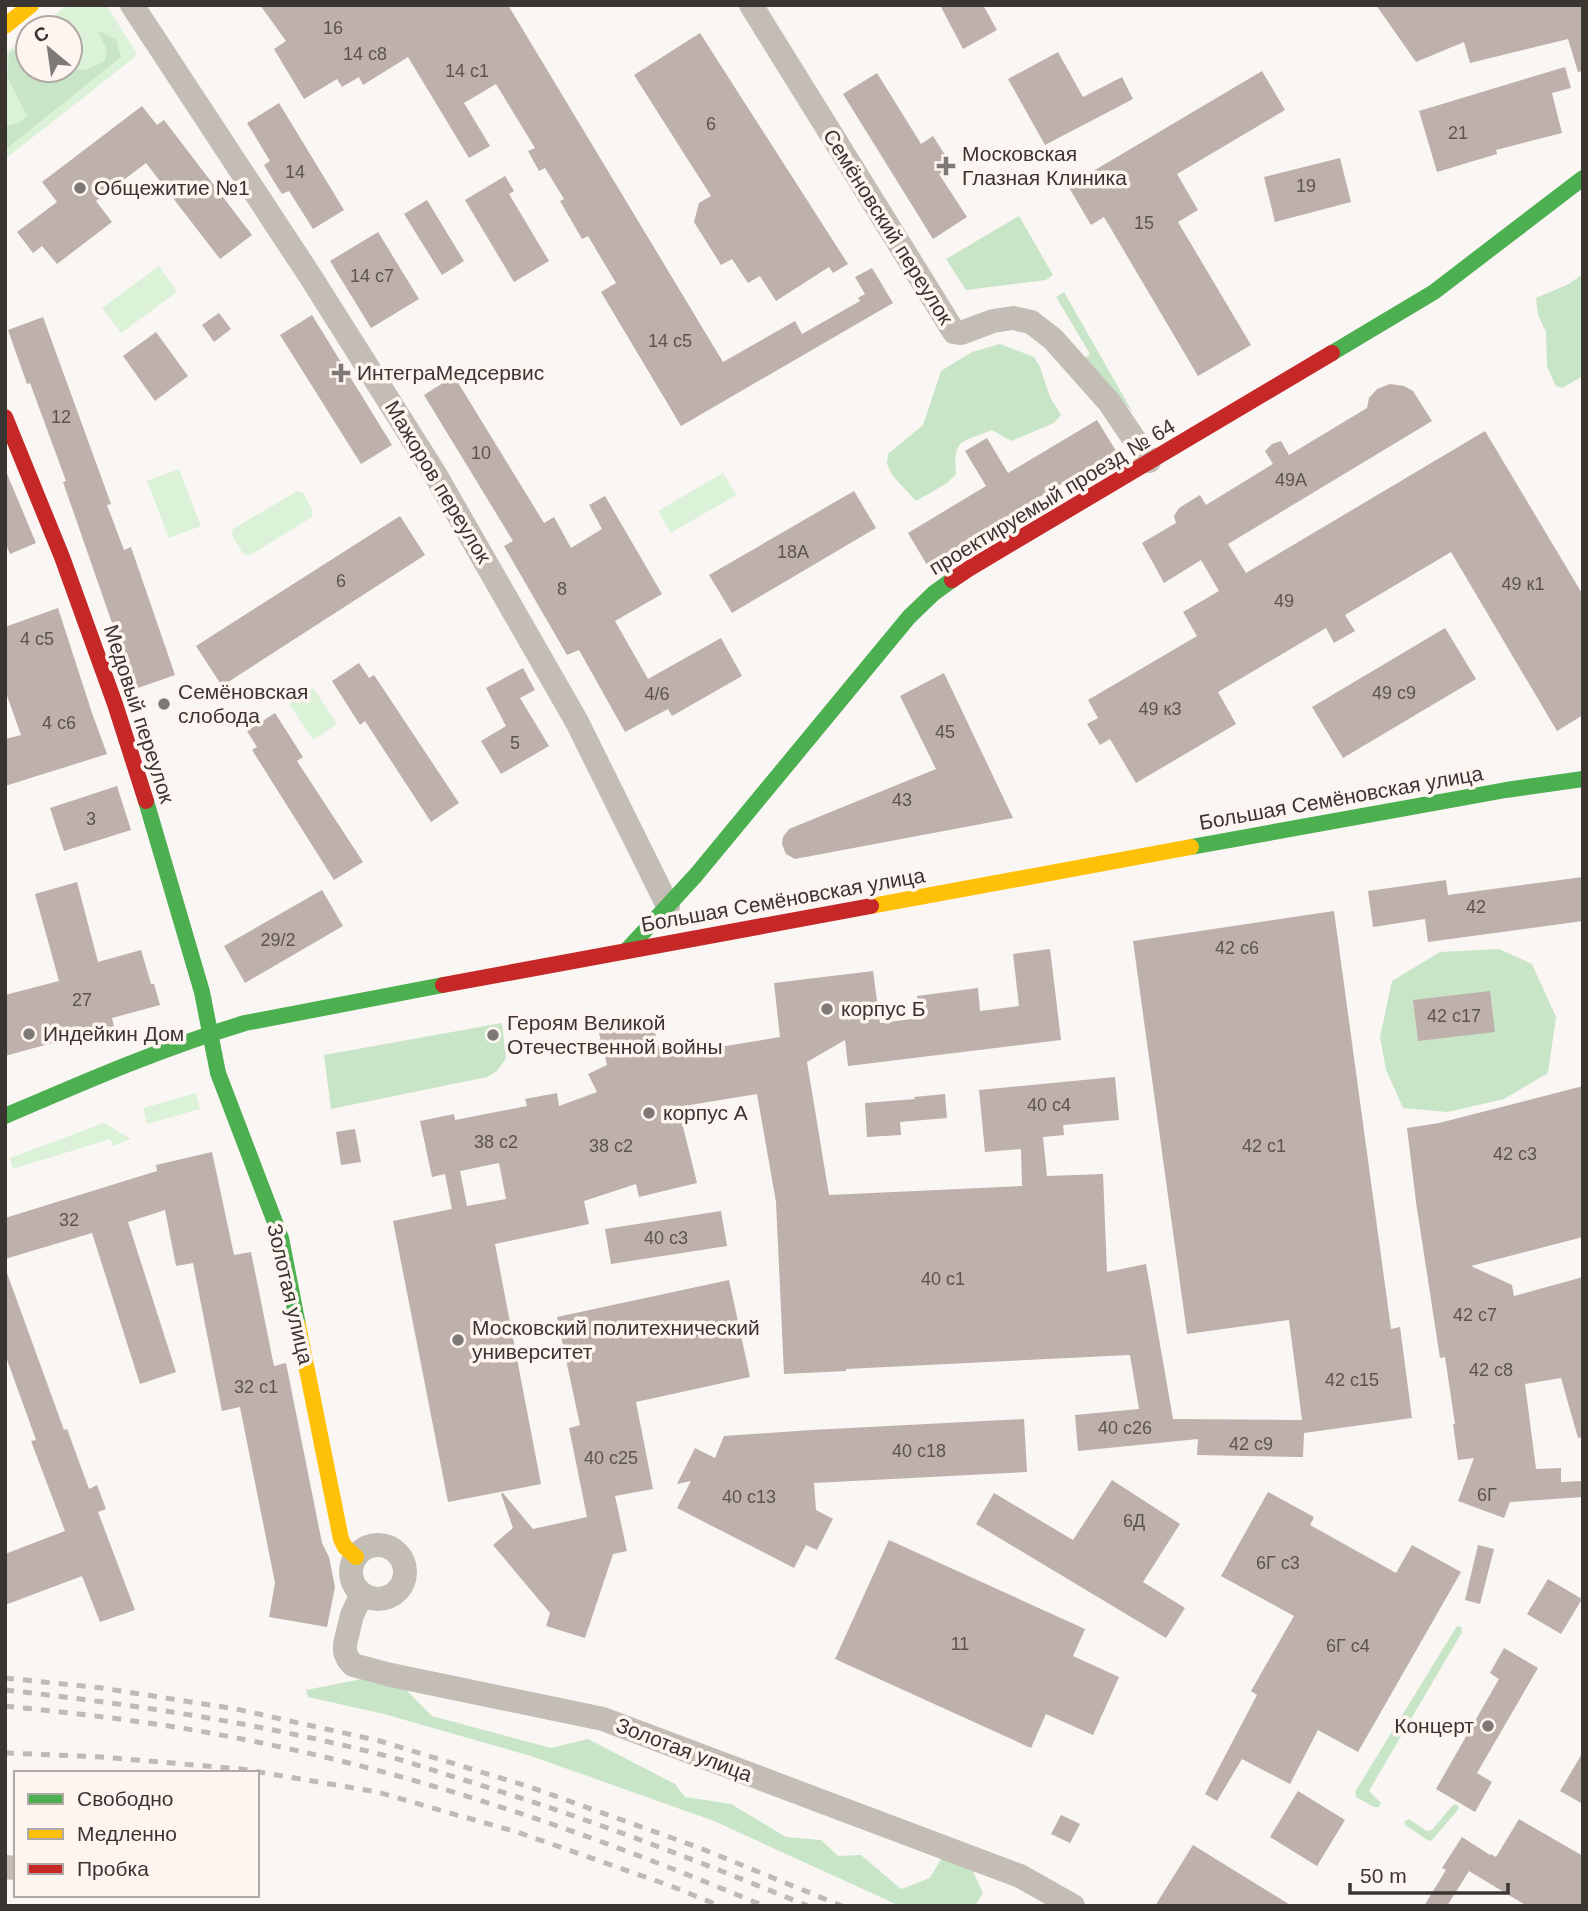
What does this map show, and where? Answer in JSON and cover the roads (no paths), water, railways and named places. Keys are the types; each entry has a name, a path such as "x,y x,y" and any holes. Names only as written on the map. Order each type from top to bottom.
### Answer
{"street":[{"path":"5,26 31,5"},
{"name":"Мажоров переулок","path":"132,5 312,279 435,474 577,722 668,906"},
{"name":"Семёновский переулок","path":"751,5 954,332 961,333 993,321 1013,318 1031,322 1053,340 1109,402 1149,461"},
{"name":"проектируемый проезд № 64","path":"627,950 668,906 909,617 934,593 970,568 1434,292 1583,178"},
{"name":"Медовый переулок","path":"5,417 62,557 106,679 159,842 202,992 210,1033"},
{"name":"Большая Семёновская улица","path":"5,1116 121,1066 245,1023 627,950 1506,790 1583,779"},
{"name":"Золотая улица","path":"210,1033 218,1073 229,1105 281,1238 341,1539 356,1557 351,1577 362,1594 352,1615 345,1644 348,1660 354,1665 391,1675 603,1719 1020,1876 1073,1906"},
{"path":"356,1557 372,1545 383,1545 400,1555 405,1565 403,1585 389,1598 371,1599 362,1594"}],"railway":[{"path":"5,1678 102,1688 236,1709 380,1741 530,1787 700,1848 842,1906"},
{"path":"5,1690 191,1715 283,1732 386,1756 593,1823 808,1906"},
{"path":"5,1706 203,1732 367,1768 502,1807 634,1854 764,1906"},
{"path":"5,1753 102,1757 253,1771"},
{"path":"259,1772 377,1792 520,1833 720,1906"}],"place":[{"name":"Московская Глазная Клиника","path":"946,166"},
{"name":"Общежитие №1","path":"80,188"},
{"name":"ИнтеграМедсервис","path":"341,373"},
{"name":"Семёновская слобода","path":"164,704"},
{"name":"корпус Б","path":"827,1009"},
{"name":"Индейкин Дом","path":"29,1034"},
{"name":"Героям Великой Отечественной войны","path":"493,1035"},
{"name":"корпус А","path":"649,1113"},
{"name":"Московский политехнический университет","path":"458,1340"},
{"name":"Концерт","path":"1488,1726"}]}
